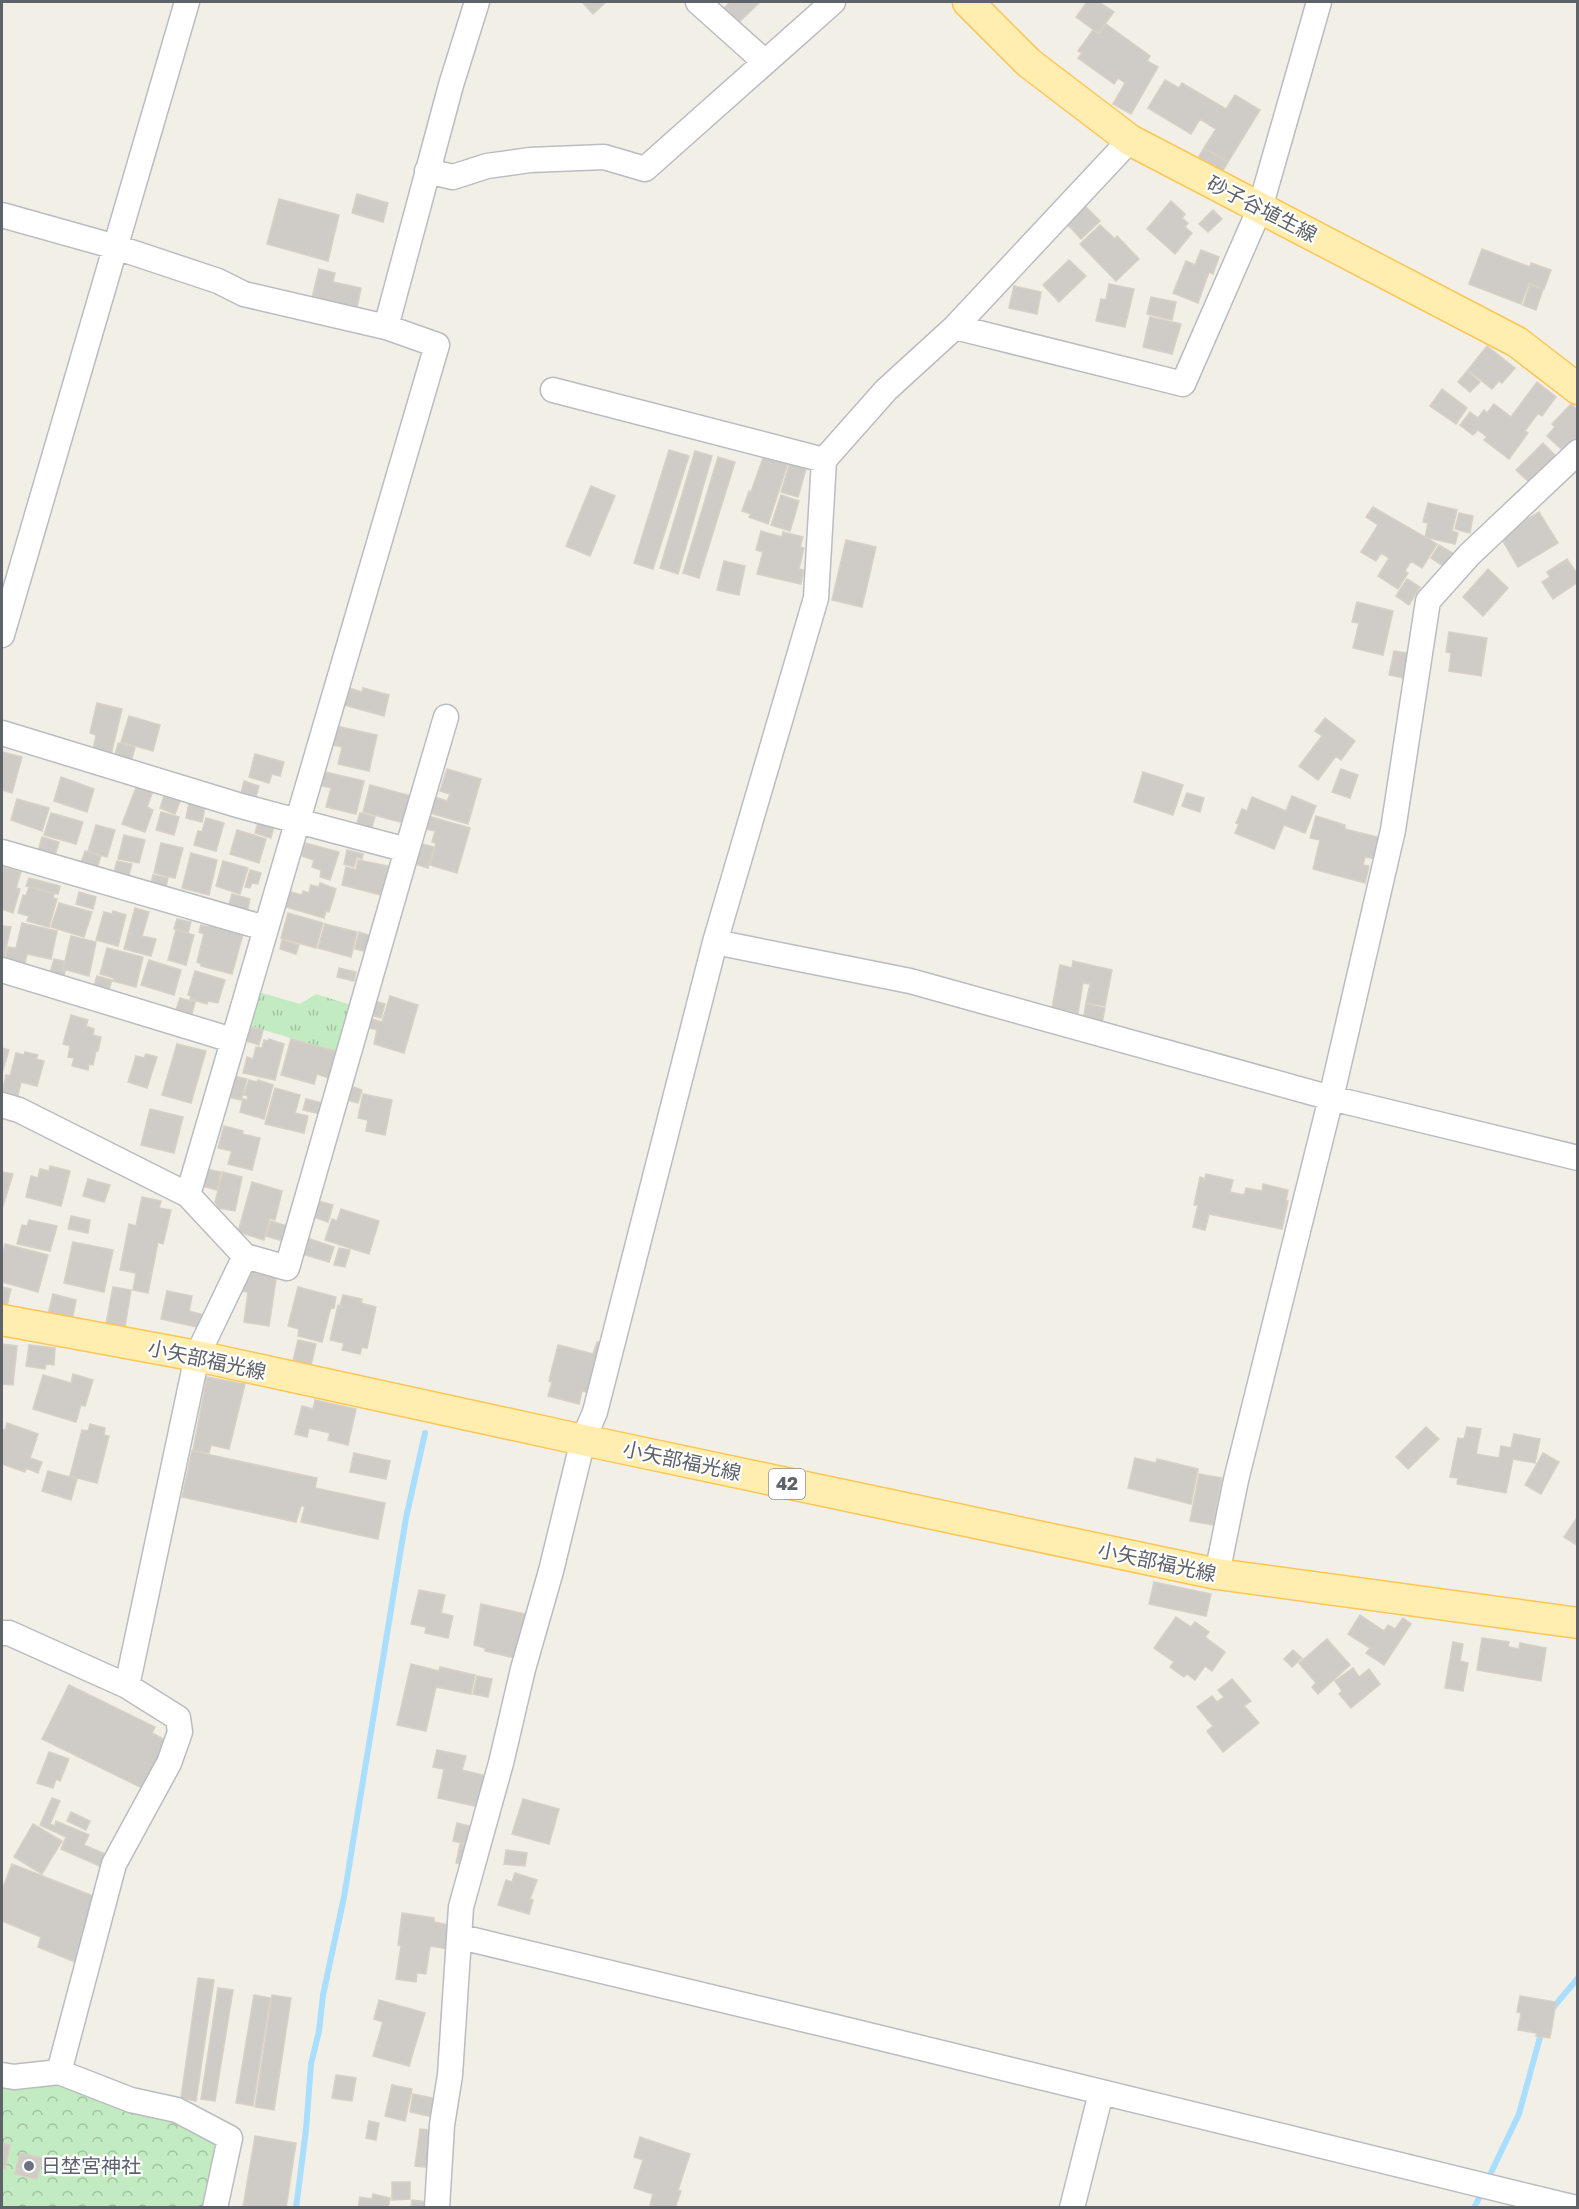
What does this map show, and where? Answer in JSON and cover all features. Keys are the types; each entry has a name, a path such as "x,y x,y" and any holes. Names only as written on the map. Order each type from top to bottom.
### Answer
{"main road":[{"name":"砂子谷埴生線","path":"968,2 1029,63 1130,140 1517,342 1578,388"},
{"name":"小矢部福光線","path":"2,1320 197,1356 1216,1574 1578,1623"}],"street":[{"path":"2,635 187,2"},
{"path":"386,327 427,171 477,2"},
{"path":"698,2 765,62"},
{"path":"427,171 453,177 487,166 530,160 604,157 645,169 833,2"},
{"path":"955,327 1183,384 1260,208 1318,2"},
{"path":"437,2208 442,2125 450,2075 461,1907 501,1763 523,1669 551,1571 583,1440 595,1412 716,942 816,598 824,460 886,390 955,327 1130,140"},
{"path":"2,215 116,247 218,281 244,294 386,327 437,345 188,1195"},
{"path":"553,390 824,460"},
{"path":"1216,1574 1236,1480 1331,1098 1393,830 1428,601 1469,555 1578,452"},
{"path":"2,1105 19,1110 188,1195 245,1256 287,1268 446,717"},
{"path":"2,733 297,822 406,850"},
{"path":"2,852 265,928"},
{"path":"716,942 910,981 1331,1098 1578,1158"},
{"path":"2,970 232,1040"},
{"path":"127,1686 197,1356 245,1256"},
{"path":"2,1633 9,1633 127,1686 178,1718 180,1732 168,1763 114,1864 59,2072"},
{"path":"460,1938 1007,2067 1101,2093 1576,2208"},
{"path":"2,2075 14,2077 59,2072 131,2100 177,2110 230,2138 215,2208"},
{"path":"1072,2208 1101,2093"}],"green space":[{"path":"255,991 300,1004 316,994 351,1005 337,1052 244,1024"},
{"path":"56,2072 225,2139 214,2207 2,2207 2,2082"}],"building":[{"path":"582,2 606,2 593,14"},
{"path":"730,2 760,2 735,26 720,12"},
{"path":"1087,2 1099,2 1114,12 1098,33 1076,17"},
{"path":"1106,24 1150,56 1147,61 1158,67 1131,114 1113,104 1125,83 1118,78 1114,84 1078,58 1082,53 1078,51 1093,30 1099,34"},
{"path":"1165,80 1179,88 1182,83 1226,109 1235,95 1260,110 1228,162 1204,148 1216,129 1200,119 1191,134 1148,108"},
{"path":"1204,148 1228,162 1222,172 1198,158"},
{"path":"357,194 388,203 383,222 352,213"},
{"path":"279,199 339,215 328,261 267,244"},
{"path":"1171,201 1185,214 1182,218 1188,223 1185,227 1192,233 1175,254 1147,229"},
{"path":"1085,206 1100,221 1081,239 1067,224"},
{"path":"1213,210 1222,219 1208,232 1199,224"},
{"path":"1100,225 1115,239 1117,236 1139,259 1116,281 1080,244"},
{"path":"1482,249 1530,267 1531,263 1551,270 1544,289 1529,283 1521,304 1469,284"},
{"path":"1201,250 1219,257 1213,274 1209,272 1198,303 1173,293 1186,261 1195,265"},
{"path":"1069,260 1086,276 1059,302 1043,285"},
{"path":"319,269 335,273 333,282 361,288 357,308 312,298"},
{"path":"1109,284 1134,289 1125,327 1096,321 1101,299 1106,300"},
{"path":"1530,285 1543,289 1536,310 1523,305"},
{"path":"1014,286 1041,292 1037,314 1009,308"},
{"path":"1151,297 1176,302 1172,320 1147,314"},
{"path":"1150,317 1181,324 1172,354 1143,347"},
{"path":"1487,346 1515,368 1502,383 1499,381 1492,389 1468,370"},
{"path":"1467,371 1480,382 1470,392 1458,382"},
{"path":"1537,382 1556,397 1542,416 1538,413 1525,431 1528,433 1509,459 1484,440 1487,437 1478,430 1473,435 1460,425 1470,412 1478,418 1484,410 1487,413 1494,404 1511,417"},
{"path":"1442,389 1467,408 1456,424 1430,406"},
{"path":"1571,404 1578,410 1578,450 1570,457 1547,436 1555,427 1552,424"},
{"path":"1543,443 1559,459 1532,485 1516,470"},
{"path":"669,450 689,456 653,569 634,563"},
{"path":"695,451 712,456 678,574 660,568"},
{"path":"764,455 788,463 768,524 749,517 751,514 742,511"},
{"path":"718,457 735,462 699,578 683,573"},
{"path":"790,463 806,469 798,497 781,492"},
{"path":"591,486 615,496 590,556 566,546"},
{"path":"781,495 799,501 790,531 771,525"},
{"path":"1428,503 1457,510 1452,531 1458,533 1455,544 1425,537 1428,523 1423,522"},
{"path":"1373,507 1437,544 1422,568 1411,561 1405,571 1408,573 1398,589 1378,576 1389,558 1381,553 1376,561 1361,552 1378,525 1366,517"},
{"path":"1539,512 1558,543 1518,567 1500,536"},
{"path":"1459,513 1473,516 1470,533 1455,529"},
{"path":"761,531 782,537 783,532 803,537 800,547 804,548 799,569 804,570 801,584 757,574 763,552 756,550"},
{"path":"846,540 876,547 862,607 832,600"},
{"path":"1439,545 1454,554 1445,567 1431,558"},
{"path":"1567,559 1578,575 1578,582 1553,599 1542,582 1550,577 1547,572"},
{"path":"724,561 745,566 739,595 717,590"},
{"path":"1488,569 1508,588 1483,616 1463,597"},
{"path":"1407,579 1420,587 1409,605 1396,596"},
{"path":"1357,602 1393,611 1383,655 1353,648 1359,623 1352,622"},
{"path":"1449,632 1487,638 1481,676 1449,671 1451,653 1446,652"},
{"path":"1394,651 1413,654 1409,679 1389,675"},
{"path":"349,688 362,692 363,688 389,695 384,716 344,705"},
{"path":"97,703 122,709 111,755 93,751 96,735 90,733"},
{"path":"129,716 160,725 153,751 121,742"},
{"path":"1325,718 1355,741 1341,760 1336,756 1318,780 1299,766 1322,736 1315,731"},
{"path":"336,726 377,735 369,771 338,764 342,747 332,745"},
{"path":"118,743 135,747 131,763 114,759"},
{"path":"2,752 22,757 12,793 2,790"},
{"path":"255,754 284,762 280,776 272,774 269,783 249,777"},
{"path":"447,769 481,779 468,824 430,813 435,797 447,801 450,794 440,791"},
{"path":"1341,769 1358,775 1350,798 1332,792"},
{"path":"321,771 364,781 356,814 326,807 331,788 318,785"},
{"path":"1143,772 1183,785 1173,815 1134,802"},
{"path":"61,777 94,789 87,812 54,801"},
{"path":"244,781 259,786 255,801 240,797"},
{"path":"137,785 153,791 147,807 153,810 145,832 122,824"},
{"path":"370,785 411,796 404,823 363,812"},
{"path":"165,793 181,799 175,814 160,808"},
{"path":"1187,793 1204,798 1200,812 1182,806"},
{"path":"1292,796 1316,806 1305,833 1284,825 1274,849 1235,833 1239,824 1236,823 1242,809 1247,811 1252,797 1286,811"},
{"path":"17,799 49,808 42,831 11,820"},
{"path":"189,803 205,807 202,822 186,818"},
{"path":"161,812 179,817 174,835 156,830"},
{"path":"51,813 83,822 76,844 44,835"},
{"path":"360,813 375,817 371,830 356,826"},
{"path":"428,816 470,828 457,873 430,865 436,843 432,842 435,831 425,829"},
{"path":"1316,816 1345,825 1345,829 1381,838 1376,859 1365,857 1363,865 1369,866 1365,883 1313,869 1320,840 1310,838"},
{"path":"206,818 224,823 216,851 194,845 198,831 202,832"},
{"path":"258,822 274,826 271,838 255,833"},
{"path":"96,825 115,830 107,857 88,851"},
{"path":"237,830 266,839 259,863 230,854"},
{"path":"124,835 145,840 139,863 118,859"},
{"path":"42,837 59,842 55,856 38,852"},
{"path":"161,843 183,848 175,878 154,873"},
{"path":"305,843 339,852 330,880 320,877 321,870 312,867 314,860 302,856"},
{"path":"418,843 434,847 428,868 412,863"},
{"path":"347,850 363,854 362,859 357,857 354,867 344,864"},
{"path":"85,851 101,856 97,868 81,863"},
{"path":"191,853 217,860 209,895 182,888"},
{"path":"358,860 388,866 381,895 342,885 346,867 356,870"},
{"path":"117,861 132,864 128,879 113,876"},
{"path":"223,861 248,868 240,894 216,886"},
{"path":"4,867 21,872 16,888 20,889 13,913 2,909"},
{"path":"250,870 261,873 258,884 252,883 250,888 245,887"},
{"path":"153,875 168,878 165,891 150,888"},
{"path":"29,878 60,886 58,894 26,886"},
{"path":"320,883 336,889 329,912 326,911 324,918 283,906 287,891 302,895 303,891 309,893 311,885 319,887"},
{"path":"29,887 54,894 53,898 57,899 49,927 27,921 29,916 18,913 23,895 26,896"},
{"path":"79,892 96,897 93,909 76,904"},
{"path":"232,894 250,899 246,916 228,908"},
{"path":"59,903 92,912 84,937 51,927"},
{"path":"135,908 149,912 142,936 156,939 151,956 124,949"},
{"path":"113,911 126,915 118,946 96,940 104,912 112,914"},
{"path":"288,913 323,923 316,948 281,938"},
{"path":"177,919 191,922 188,933 174,929"},
{"path":"22,923 57,931 51,959 27,954 24,968 4,964 8,947 16,948"},
{"path":"209,924 243,934 232,974 201,966 197,962 204,934 199,932 201,925 208,927"},
{"path":"325,924 357,932 351,957 318,948"},
{"path":"2,926 11,927 3,961 2,961"},
{"path":"176,930 194,935 186,965 168,960"},
{"path":"359,932 371,936 368,952 355,949"},
{"path":"71,936 96,942 89,976 63,969"},
{"path":"282,940 299,945 296,954 280,949"},
{"path":"107,948 143,957 136,987 113,981 114,978 100,974"},
{"path":"54,959 64,961 63,980 49,977"},
{"path":"149,960 181,970 174,995 141,985"},
{"path":"1073,961 1112,970 1105,1006 1086,1003 1090,984 1083,983 1078,1013 1052,1008 1060,965 1072,968"},
{"path":"339,968 356,972 354,981 337,977"},
{"path":"195,971 225,980 218,1003 208,1001 207,1004 190,999 191,996 188,995"},
{"path":"97,976 112,980 108,993 93,989"},
{"path":"390,996 418,1005 404,1053 374,1044 377,1030 369,1028 372,1019 382,1022"},
{"path":"180,998 195,1002 191,1018 175,1013"},
{"path":"374,1001 385,1004 381,1018 370,1015"},
{"path":"1086,1004 1105,1008 1101,1029 1082,1025"},
{"path":"71,1015 88,1020 86,1026 94,1029 93,1035 101,1037 93,1065 89,1064 88,1070 72,1066 74,1058 68,1057 70,1046 63,1044"},
{"path":"247,1026 263,1030 259,1045 243,1040"},
{"path":"269,1039 284,1044 275,1080 243,1073 247,1057 253,1059 256,1047 262,1048 264,1040"},
{"path":"291,1039 339,1052 332,1079 317,1074 314,1084 281,1075"},
{"path":"177,1044 206,1051 191,1103 162,1095"},
{"path":"2,1048 9,1050 2,1073"},
{"path":"25,1052 38,1055 36,1059 44,1061 37,1086 21,1082 17,1099 2,1094 6,1075 10,1076 16,1053 24,1055"},
{"path":"146,1054 157,1057 147,1088 128,1082 136,1056 144,1058"},
{"path":"234,1076 247,1079 241,1100 228,1097"},
{"path":"249,1080 257,1082 258,1080 273,1085 264,1119 240,1112 243,1099 247,1100 248,1096 244,1095"},
{"path":"350,1086 362,1090 358,1103 345,1099"},
{"path":"275,1088 300,1095 295,1113 308,1116 304,1133 265,1124"},
{"path":"363,1094 392,1100 385,1135 366,1131 368,1120 358,1118"},
{"path":"306,1099 323,1103 321,1114 303,1110"},
{"path":"150,1109 183,1117 174,1153 141,1145"},
{"path":"224,1126 243,1131 242,1134 260,1138 252,1170 228,1164 232,1151 218,1148"},
{"path":"50,1166 70,1171 61,1206 26,1197 31,1176 38,1178 40,1169 49,1171"},
{"path":"206,1169 221,1172 217,1190 202,1186"},
{"path":"2,1172 13,1174 2,1209"},
{"path":"223,1172 242,1177 235,1211 219,1208 215,1202"},
{"path":"1206,1174 1233,1180 1230,1192 1244,1195 1246,1188 1262,1191 1263,1184 1288,1190 1282,1229 1209,1214 1205,1230 1193,1227 1198,1205 1194,1205 1200,1177 1205,1179"},
{"path":"88,1179 110,1185 104,1202 83,1196"},
{"path":"252,1182 282,1191 275,1220 270,1218 264,1240 238,1232"},
{"path":"142,1197 161,1201 159,1208 171,1210 163,1244 158,1242 148,1293 133,1290 136,1273 120,1270 129,1224 136,1226"},
{"path":"315,1200 333,1205 328,1222 311,1216"},
{"path":"341,1209 379,1221 369,1254 325,1240 332,1219 337,1221"},
{"path":"71,1216 90,1220 88,1233 68,1229"},
{"path":"29,1220 57,1226 50,1251 17,1244 22,1225 27,1226"},
{"path":"271,1221 287,1226 283,1241 266,1236"},
{"path":"304,1237 334,1247 329,1262 299,1253"},
{"path":"73,1242 113,1250 104,1292 64,1283"},
{"path":"5,1244 48,1255 38,1292 2,1282 2,1257"},
{"path":"339,1248 350,1250 345,1267 334,1265"},
{"path":"248,1269 277,1273 269,1326 244,1322 248,1292 240,1291"},
{"path":"2,1287 11,1289 6,1310 2,1310"},
{"path":"113,1287 131,1290 125,1327 106,1324"},
{"path":"298,1287 336,1297 334,1308 331,1307 322,1342 298,1336 299,1329 288,1326"},
{"path":"167,1291 192,1296 189,1311 204,1315 201,1328 161,1319"},
{"path":"53,1294 76,1300 72,1320 48,1314"},
{"path":"343,1295 362,1299 361,1303 376,1307 367,1348 362,1347 360,1354 342,1350 344,1343 330,1340 338,1305 340,1306"},
{"path":"298,1340 316,1344 311,1365 293,1361"},
{"path":"597,1342 615,1346 603,1396 582,1391 579,1404 548,1396 552,1382 549,1381 558,1345 593,1354"},
{"path":"2,1344 17,1346 13,1385 2,1384"},
{"path":"29,1345 55,1348 54,1365 46,1364 45,1369 26,1366"},
{"path":"73,1374 93,1380 85,1406 81,1405 76,1422 33,1409 43,1375 71,1383"},
{"path":"207,1377 245,1384 229,1449 211,1445 209,1453 193,1450"},
{"path":"315,1400 356,1409 348,1445 328,1440 330,1433 309,1428 307,1437 295,1434 302,1406 313,1409"},
{"path":"7,1423 38,1434 30,1458 42,1462 38,1473 26,1468 25,1472 2,1464 2,1429 5,1430"},
{"path":"90,1424 105,1428 104,1435 109,1436 97,1483 70,1476 82,1430 88,1431"},
{"path":"1426,1427 1439,1439 1408,1469 1396,1457"},
{"path":"1467,1427 1481,1429 1476,1454 1499,1458 1501,1446 1511,1448 1514,1434 1540,1439 1535,1463 1513,1459 1506,1493 1457,1484 1458,1478 1450,1477 1458,1438 1464,1439"},
{"path":"192,1451 317,1478 315,1488 385,1503 378,1539 301,1522 305,1506 301,1506 296,1522 182,1497"},
{"path":"354,1453 390,1461 386,1479 350,1472"},
{"path":"1543,1453 1559,1462 1541,1494 1525,1485"},
{"path":"1135,1458 1156,1463 1157,1459 1198,1469 1191,1504 1128,1488"},
{"path":"48,1471 77,1479 71,1500 42,1491"},
{"path":"1199,1474 1222,1478 1213,1525 1190,1521"},
{"path":"1578,1516 1578,1546 1564,1537"},
{"path":"1154,1582 1211,1594 1206,1616 1149,1604"},
{"path":"419,1590 445,1595 441,1613 453,1616 448,1638 425,1633 426,1627 411,1624"},
{"path":"481,1604 525,1614 514,1658 485,1651 485,1648 474,1645"},
{"path":"1360,1615 1384,1631 1388,1625 1395,1629 1403,1618 1411,1624 1384,1665 1366,1653 1370,1648 1348,1634"},
{"path":"1176,1617 1191,1627 1195,1622 1209,1632 1205,1637 1225,1652 1212,1671 1205,1666 1195,1680 1187,1674 1184,1677 1170,1667 1174,1662 1154,1648"},
{"path":"1482,1638 1509,1642 1508,1647 1519,1649 1520,1643 1546,1648 1541,1681 1477,1670"},
{"path":"1327,1639 1350,1665 1318,1694 1312,1687 1316,1683 1299,1663"},
{"path":"1453,1642 1463,1644 1460,1661 1468,1663 1463,1691 1445,1688"},
{"path":"1293,1650 1302,1658 1292,1667 1284,1659"},
{"path":"411,1664 439,1671 440,1667 475,1675 471,1694 436,1687 426,1731 397,1725"},
{"path":"1353,1668 1359,1677 1369,1669 1380,1684 1351,1708 1339,1694 1342,1691 1335,1681"},
{"path":"477,1676 492,1679 488,1697 473,1694"},
{"path":"1232,1679 1251,1701 1244,1706 1259,1723 1223,1752 1207,1731 1213,1726 1197,1707 1212,1696 1217,1702 1224,1697 1218,1690"},
{"path":"69,1685 155,1727 152,1733 167,1741 144,1789 42,1739"},
{"path":"437,1750 466,1756 462,1770 491,1777 484,1808 438,1798 444,1769 433,1767"},
{"path":"49,1752 69,1759 60,1781 56,1779 53,1788 37,1783"},
{"path":"52,1798 60,1801 50,1824 55,1826 56,1821 89,1835 84,1845 110,1856 104,1868 61,1849 66,1837 40,1825"},
{"path":"523,1799 559,1809 549,1844 512,1834"},
{"path":"71,1812 90,1821 86,1830 67,1821"},
{"path":"457,1823 482,1829 478,1847 453,1841"},
{"path":"33,1824 62,1841 42,1874 14,1857"},
{"path":"460,1844 477,1848 473,1867 456,1863"},
{"path":"506,1850 527,1853 525,1866 504,1864"},
{"path":"12,1864 98,1898 75,1962 38,1947 41,1937 2,1921 2,1890"},
{"path":"515,1873 537,1880 530,1899 533,1900 529,1914 498,1905 506,1880 512,1882"},
{"path":"402,1913 434,1918 434,1922 459,1927 455,1950 430,1946 426,1974 417,1973 416,1982 396,1979 401,1946 398,1945"},
{"path":"198,1978 214,1980 196,2101 181,2098"},
{"path":"218,1988 233,1990 215,2101 201,2099"},
{"path":"254,1995 270,1998 253,2106 236,2103"},
{"path":"272,1995 291,1998 274,2110 255,2107"},
{"path":"1520,1996 1556,2002 1550,2038 1518,2030 1521,2013 1517,2012"},
{"path":"379,2000 425,2013 409,2066 373,2056 383,2022 374,2019"},
{"path":"336,2075 356,2078 352,2101 332,2098"},
{"path":"392,2085 412,2089 405,2121 385,2116"},
{"path":"413,2094 437,2099 433,2117 410,2112"},
{"path":"369,2121 379,2123 376,2140 366,2138"},
{"path":"420,2129 439,2131 434,2168 415,2166"},
{"path":"255,2136 296,2143 286,2208 243,2207"},
{"path":"640,2137 690,2154 678,2190 681,2191 675,2208 658,2208 650,2205 653,2194 634,2188 643,2160 634,2157"},
{"path":"2,2143 10,2145 5,2169 2,2168"},
{"name":"日埜宮神社","path":"20,2153 43,2158 37,2179 15,2174"},
{"path":"392,2182 410,2182 410,2199 392,2200"},
{"path":"373,2194 390,2198 388,2208 358,2208 360,2197 372,2199"},
{"path":"412,2200 427,2202 426,2208 411,2208"}],"waterway":[{"path":"296,2208 306,2130 311,2064 344,1897 406,1518 425,1433"},
{"path":"1551,2010 1578,1978"},
{"path":"1487,2181 1519,2114 1542,2030"},
{"path":"1474,2208 1483,2190"}],"place":[{"name":"日埜宮神社","path":"29,2166"}]}
